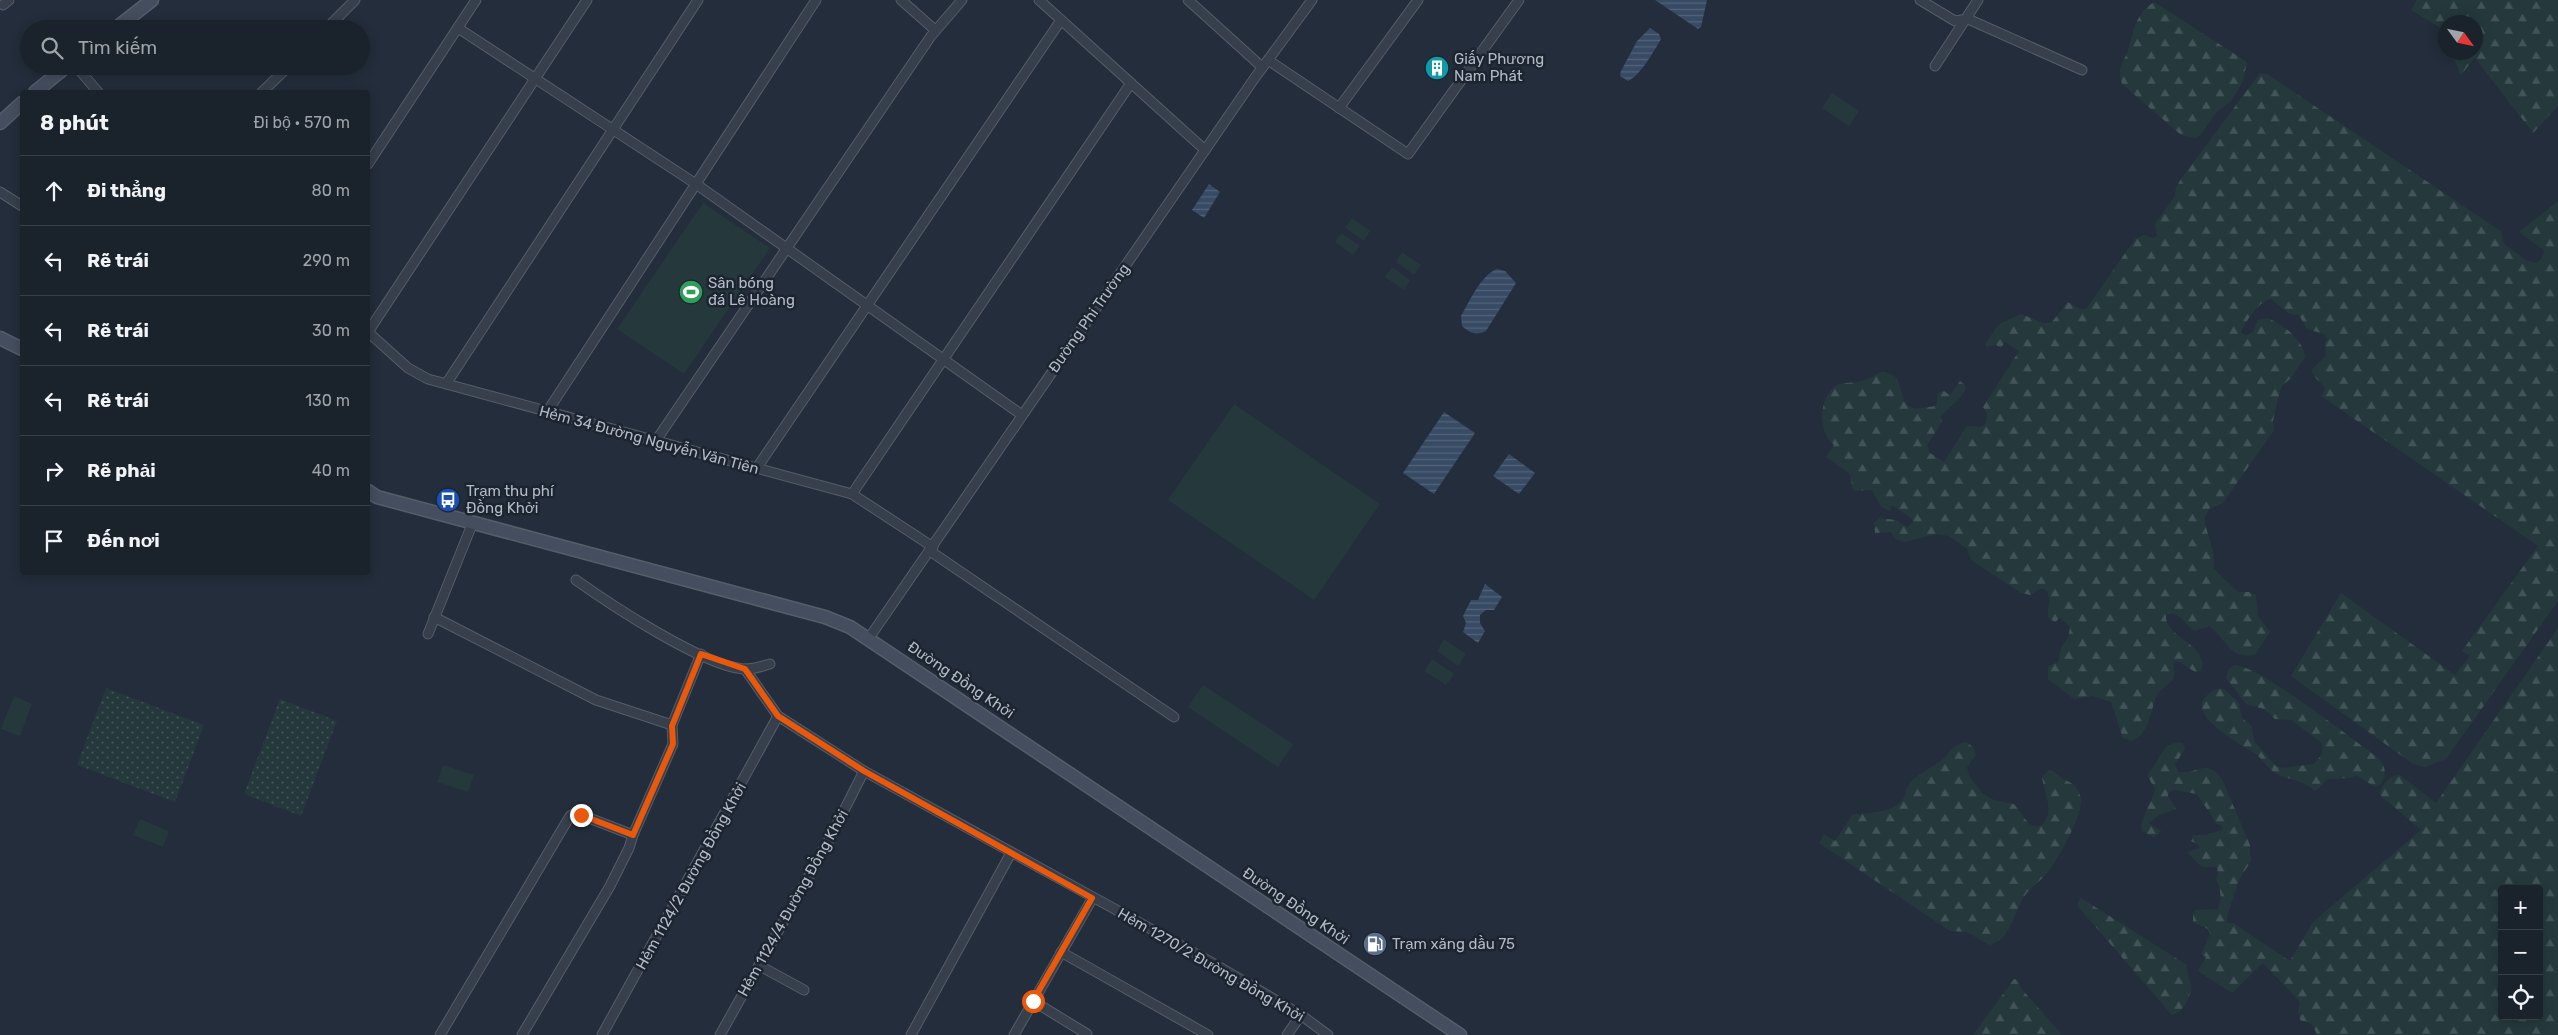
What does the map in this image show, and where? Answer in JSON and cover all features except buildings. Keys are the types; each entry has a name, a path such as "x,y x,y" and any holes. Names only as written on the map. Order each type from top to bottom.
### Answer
{"main road":[{"path":"126,20 152,0"},
{"path":"37,90 56,75"},
{"path":"0,123 20,105"},
{"path":"0,338 20,348"},
{"name":"Đường Đồng Khởi","path":"371,496 825,617 869,638 1460,1035"}],"street":[{"path":"335,20 355,0"},
{"path":"370,161 476,0"},
{"path":"370,329 587,0"},
{"path":"446,384 698,0"},
{"path":"547,412 816,0"},
{"path":"900,0 935,30"},
{"path":"655,442 935,30 962,0"},
{"path":"1039,0 1205,150"},
{"path":"1188,0 1265,64 1339,108 1408,154 1519,0"},
{"name":"Đường Phi Trường","path":"869,638 1205,150 1312,0"},
{"path":"1339,108 1418,0"},
{"path":"1920,0 1955,21 1968,19 2082,70"},
{"path":"1935,66 1968,19 1978,0"},
{"path":"756,469 1061,20"},
{"path":"458,28 696,184 1022,415"},
{"path":"84,75 96,90"},
{"path":"264,90 280,75"},
{"path":"852,494 1131,83"},
{"path":"0,192 20,205"},
{"name":"Hẻm 34 Đường Nguyễn Văn Tiên","path":"370,334 413,372 446,384 852,494 1174,717"},
{"path":"428,634 473,522"},
{"path":"576,580 620,609 701,654 745,669 770,664"},
{"path":"434,617 596,700 672,726"},
{"path":"522,1035 610,886 629,848 673,744 672,726 701,654"},
{"path":"745,669 778,716"},
{"name":"Hẻm 1270/2 Đường Đồng Khởi","path":"778,716 864,771 1209,961 1301,1015 1328,1035"},
{"name":"Hẻm 1124/2 Đường Đồng Khởi","path":"602,1035 778,716"},
{"name":"Hẻm 1124/4 Đường Đồng Khởi","path":"720,1035 760,966 864,771"},
{"path":"440,1035 572,814 633,835"},
{"path":"911,1035 1011,853"},
{"path":"1014,1035 1092,898"},
{"path":"1061,952 1208,1035"},
{"path":"760,966 804,990"},
{"path":"1033,1001 1087,1034"},
{"path":"1287,1035 1301,1015"}],"green space":[{"path":"2417,0 2558,0 2558,106 2533,133 2477,60 2483,60 2483,15 2438,15 2438,26 2411,10"},
{"path":"2154,2 2247,62 2243,81 2232,100 2216,113 2200,135 2195,138 2181,135 2122,84 2120,69 2136,23 2142,12"},
{"path":"2454,60 2473,60 2461,75"},
{"path":"2260,73 2267,74 2502,232 2503,243 2527,261 2537,263 2545,251 2519,232 2558,201 2558,601 2446,759 2425,767 2413,764 2291,676 2341,593 2455,675 2470,656 2462,651 2538,546 2321,396 2325,389 2314,376 2312,370 2326,355 2325,343 2327,338 2324,334 2307,329 2299,315 2290,314 2271,299 2262,303 2253,313 2241,333 2246,335 2253,332 2258,320 2268,318 2291,333 2300,344 2305,357 2291,378 2281,387 2273,421 2274,430 2223,503 2209,509 2205,517 2205,524 2213,551 2214,569 2238,592 2249,592 2256,595 2258,616 2270,632 2255,655 2246,656 2233,651 2209,626 2194,631 2176,615 2166,614 2166,620 2172,630 2192,646 2203,664 2201,671 2195,672 2174,661 2173,680 2160,691 2145,728 2138,738 2132,741 2123,738 2111,702 2093,696 2074,699 2048,679 2048,666 2058,662 2061,648 2068,638 2070,627 2060,618 2055,622 2048,618 2049,596 2045,589 2040,589 2030,595 2021,593 1971,560 1967,549 1949,536 1936,534 1905,542 1895,539 1891,532 1875,533 1874,523 1880,518 1896,520 1907,527 1913,522 1912,519 1892,505 1890,511 1881,507 1872,490 1853,491 1850,474 1826,457 1834,445 1825,432 1822,416 1823,407 1830,391 1839,384 1862,381 1878,373 1885,372 1897,378 1906,403 1914,408 1937,405 1937,394 1944,391 1950,395 1960,381 1964,384 1966,389 1959,399 1941,416 1942,422 1927,445 1930,453 1944,462 1967,426 1981,427 1986,423 1987,413 1983,407 2019,351 2005,342 2001,348 1996,345 1986,347 1985,344 1999,324 2021,314 2043,323 2051,323 2068,302 2081,309 2086,309 2135,239 2144,235 2153,238 2157,236 2155,224 2175,196 2176,187 2181,179"},
{"path":"1832,93 1859,111 1849,126 1822,108"},
{"name":"Sân bóng đá Lê Hoàng","path":"703,203 770,248 684,374 617,329"},
{"path":"1352,218 1370,231 1364,241 1345,228"},
{"path":"1341,233 1360,246 1353,255 1335,242"},
{"path":"1402,252 1421,265 1414,275 1396,262"},
{"path":"1392,267 1410,280 1404,290 1385,277"},
{"path":"1234,404 1380,504 1314,600 1168,500"},
{"path":"2558,628 2558,1035 2317,1035 2312,1024 2300,1020 2298,1011 2300,1002 2263,963 2232,993 2198,971 2206,957 2201,954 2210,934 2208,929 2193,922 2193,913 2196,910 2218,909 2220,894 2216,880 2217,867 2202,867 2188,853 2199,848 2199,845 2191,841 2193,835 2205,835 2222,830 2223,827 2216,823 2197,794 2174,790 2169,792 2168,796 2176,809 2159,815 2149,823 2161,831 2158,835 2153,837 2142,831 2142,822 2155,789 2148,777 2149,773 2166,748 2173,744 2183,743 2185,749 2175,764 2178,772 2206,768 2211,769 2222,779 2250,845 2251,861 2239,880 2227,916 2227,923 2233,923 2290,961 2313,922 2421,830 2380,795 2386,782 2396,775 2400,775 2436,803"},
{"path":"1444,639 1466,654 1458,666 1437,651"},
{"path":"1432,659 1454,674 1446,685 1424,671"},
{"path":"2235,665 2248,669 2285,690 2376,756 2384,769 2381,784 2375,787 2356,775 2350,778 2328,779 2315,791 2306,785 2274,772 2257,755 2220,731 2211,723 2202,706 2204,699 2210,692 2224,689 2239,703 2242,718 2252,726 2254,741 2276,766 2282,768 2314,764 2323,753 2321,742 2291,720 2275,719 2264,709 2246,704 2226,678 2229,669"},
{"path":"1203,685 1293,744 1278,767 1188,707"},
{"path":"106,688 204,725 175,802 77,765"},
{"path":"14,696 32,704 20,736 1,729"},
{"path":"280,699 337,721 301,816 244,794"},
{"path":"1966,742 1973,747 1976,755 1967,767 1969,776 1983,794 1994,800 2014,804 2029,824 2037,827 2047,818 2048,805 2042,777 2049,770 2073,785 2079,792 2081,799 2081,806 2074,826 2052,866 2026,894 2003,937 1989,945 1967,932 1950,931 1819,843 1824,834 1835,841 1853,814 1879,812 1898,805 1913,779 1942,760 1955,746"},
{"path":"443,765 474,775 468,792 437,782"},
{"path":"140,819 169,831 163,847 133,835"},
{"path":"2081,898 2187,965 2191,990 2187,1002 2179,1012 2172,1015 2080,909 2077,905"},
{"path":"2014,979 2017,979 2021,988 2062,1035 1973,1035"}],"water":[{"path":"1655,0 1707,0 1701,27 1698,29"},
{"path":"1650,28 1659,34 1661,39 1642,69 1628,81 1620,76 1621,71 1637,41"},
{"path":"1209,184 1220,192 1204,218 1192,210"},
{"path":"1497,269 1505,271 1516,283 1486,331 1479,333 1470,332 1462,326 1461,316 1481,283 1491,272"},
{"path":"1444,412 1475,433 1434,494 1403,473"},
{"path":"1509,454 1535,473 1519,494 1493,476"},
{"path":"1485,584 1502,597 1494,610 1486,610 1480,615 1480,623 1485,631 1478,643 1463,632 1466,623 1463,616 1471,600 1478,600"}],"place":[{"name":"Giấy Phương Nam Phát","path":"1437,68"},
{"name":"Sân bóng đá Lê Hoàng","path":"691,292"},
{"name":"Trạm thu phí Đồng Khởi","path":"448,500"},
{"name":"Trạm xăng dầu 75","path":"1375,944"}],"route":[{"path":"581,815 633,835 673,744 672,726 701,654 734,667 745,669 778,716 864,771 1092,898 1033,1001"}]}
